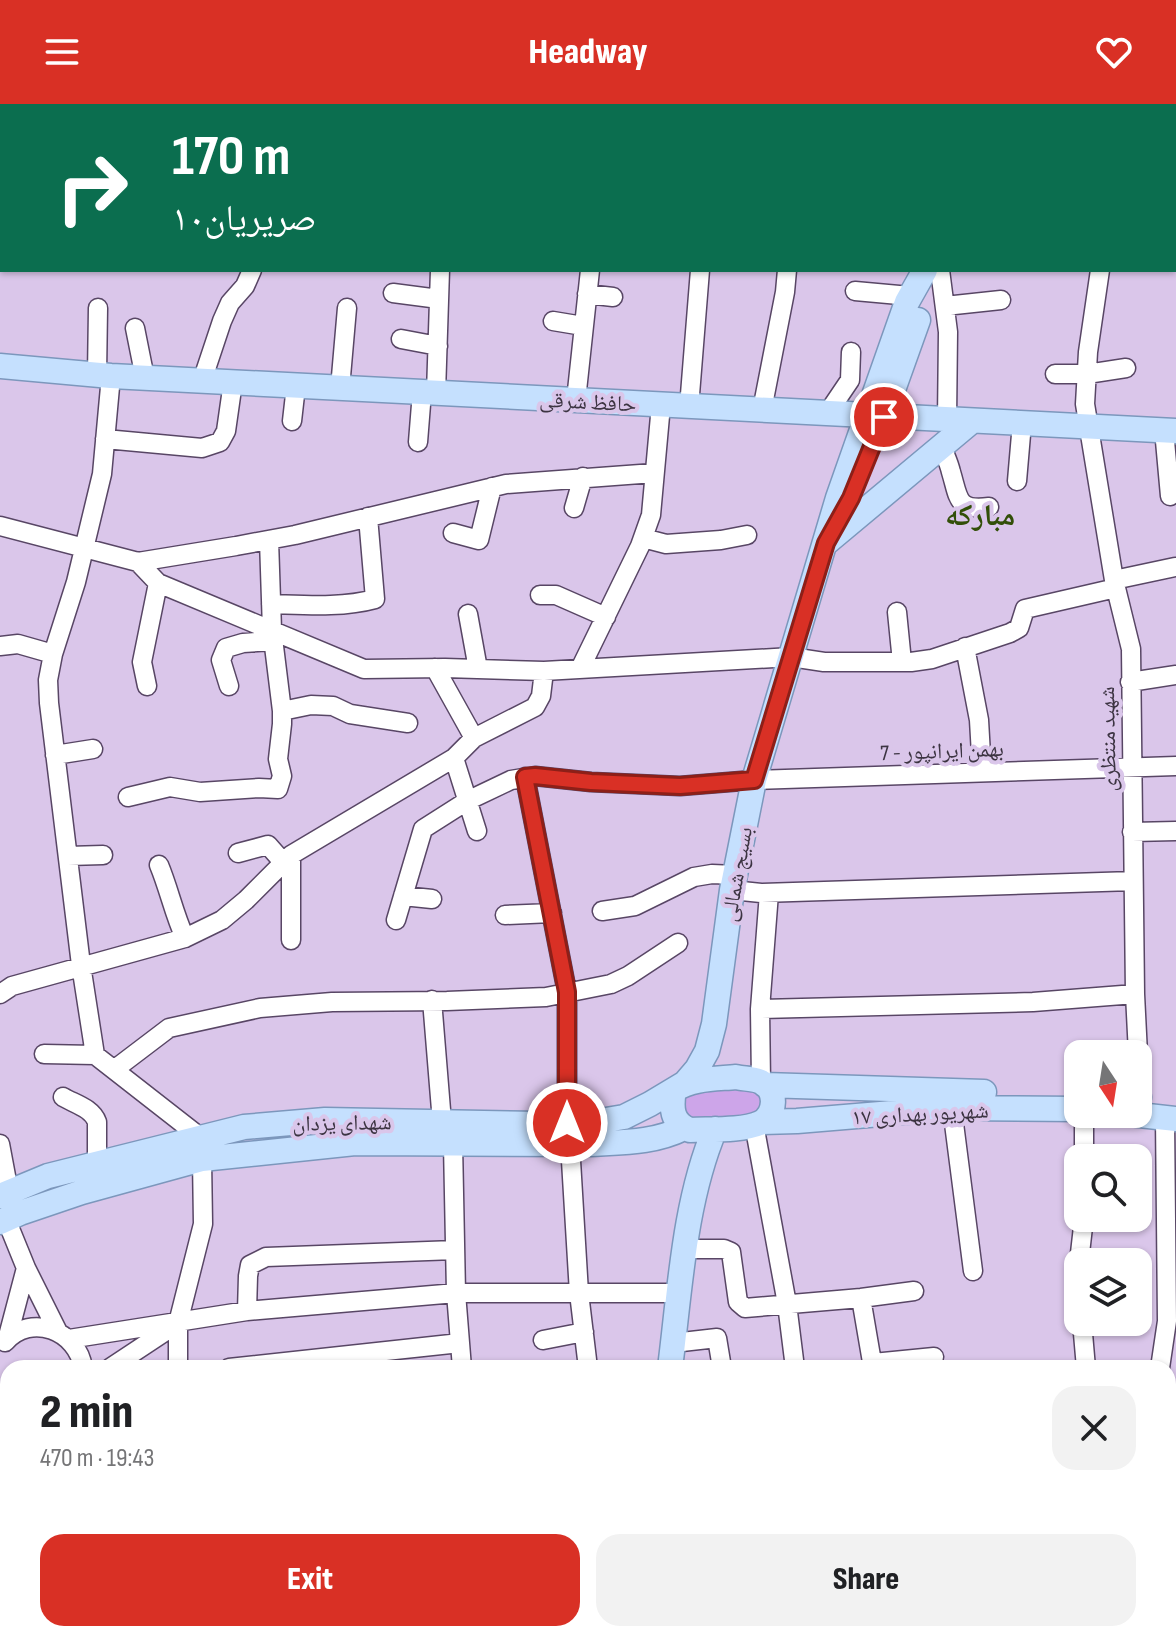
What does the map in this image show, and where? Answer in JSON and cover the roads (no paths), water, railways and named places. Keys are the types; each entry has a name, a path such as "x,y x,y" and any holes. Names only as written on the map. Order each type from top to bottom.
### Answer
{"main road":[{"path":"875,416 878,382 910,296 924,272"},
{"path":"875,416 924,303 931,272"},
{"name":"حافظ شرقی","path":"0,366 104,376 1170,430"},
{"name":"بسیج شمالی","path":"685,1083 707,1051 714,1024 733,882 754,780 826,543 851,498 875,416"},
{"path":"826,543 972,421"},
{"name":"بسیج شمالی","path":"714,1024 716,1047 723,1062 736,1077"},
{"path":"692,1204 687,1129 673,1115 671,1104 674,1090 695,1080 736,1077 763,1083 1064,1095"},
{"name":"شهدای یزدان","path":"568,1134 600,1121 624,1117 685,1083"},
{"path":"758,1123 770,1113 774,1100 763,1083"},
{"path":"797,1121 786,1109 785,1103 787,1096 800,1085"},
{"name":"۱۷ شهریور بهداری","path":"715,1129 952,1108 1064,1109"},
{"path":"325,1120 333,1132 327,1145"},
{"name":"شهدای یزدان","path":"4,1207 82,1192 201,1148 244,1127 325,1120 374,1132 568,1134 646,1140 687,1129 715,1129"},
{"path":"671,1360 692,1204 715,1129"},
{"name":"شهدای یزدان","path":"4,1207 48,1176 97,1163 201,1148 327,1145 374,1132"}],"street":[{"path":"202,381 230,303 245,286 251,272"},
{"path":"418,442 438,346 440,272"},
{"path":"576,400 590,272"},
{"path":"689,407 700,272"},
{"path":"762,410 787,272"},
{"path":"940,272 948,332 947,420"},
{"name":"شهید منتظری","path":"1100,272 1088,352 1085,404 1115,584 1131,649 1137,1040"},
{"path":"855,291 910,296"},
{"path":"393,293 439,299"},
{"path":"587,294 613,297"},
{"path":"945,306 1001,300"},
{"path":"95,1055 81,965 48,680 102,474 104,376 98,308"},
{"path":"340,388 347,308"},
{"path":"553,321 583,326"},
{"path":"135,328 145,378"},
{"path":"401,339 438,346"},
{"path":"827,414 850,380 851,352"},
{"path":"1055,374 1087,374 1126,368"},
{"path":"850,380 878,382"},
{"path":"105,439 202,448 220,442 226,431 233,382"},
{"path":"292,421 296,386"},
{"path":"580,669 651,515 661,405"},
{"path":"1017,481 1022,423"},
{"path":"1170,430 1170,496"},
{"path":"942,447 958,498 965,506 989,507"},
{"path":"0,526 138,562 269,540 492,487 533,481 654,473"},
{"path":"574,508 583,477"},
{"path":"453,533 479,540 492,487"},
{"path":"271,604 318,605 375,599 368,517"},
{"path":"643,538 666,544 747,535"},
{"path":"128,797 170,787 200,792 278,789 282,776 278,759 282,711 272,636 269,540"},
{"path":"138,562 158,583 235,620 364,669 544,671 791,657 824,662 932,659 1019,628 1025,609 1175,567"},
{"path":"147,686 142,662 158,583"},
{"path":"540,595 556,595 606,617"},
{"path":"897,612 902,662"},
{"path":"468,614 478,669"},
{"path":"229,686 221,660 226,648 272,636"},
{"path":"0,646 18,644 53,654"},
{"path":"965,647 979,720 982,772"},
{"path":"435,668 474,738"},
{"path":"0,994 12,986 81,965 185,938 222,920 287,859 454,758 474,738 535,707 541,696 544,671"},
{"path":"1130,682 1176,675"},
{"path":"282,711 311,705 333,706 350,714 408,723"},
{"path":"55,755 93,749"},
{"path":"454,758 477,831"},
{"name":"بهمن ایرانپور - 7","path":"525,777 680,786 754,780 1176,766"},
{"path":"396,920 423,829 467,801 511,780 525,777 567,992 568,1134 579,1293 587,1360"},
{"path":"1132,832 1176,831"},
{"path":"238,853 268,845 287,859"},
{"path":"68,856 103,855"},
{"path":"287,859 291,940"},
{"path":"159,865 185,938"},
{"path":"602,911 635,906 694,877 712,874 769,893 1133,881"},
{"path":"763,1083 760,1009 769,893"},
{"path":"403,896 432,899"},
{"path":"505,915 552,913"},
{"path":"115,1069 169,1028 260,1008 332,1002 546,997 611,984 678,943"},
{"path":"760,1009 1033,1002 1135,994"},
{"path":"432,1000 448,1133 461,1360"},
{"path":"44,1054 95,1055 115,1069 201,1148 203,1224 178,1323 178,1360"},
{"path":"63,1097 95,1116 97,1163"},
{"path":"952,1108 973,1271"},
{"path":"1161,1360 1167,1321 1170,1119"},
{"path":"758,1123 794,1360"},
{"path":"1,1156 4,1207 26,1268 63,1335 75,1346 82,1360"},
{"path":"686,1249 724,1249 731,1252 738,1302 745,1308 914,1291"},
{"path":"247,1311 250,1265 266,1257 455,1250"},
{"path":"3,1344 26,1268"},
{"path":"3,1344 23,1329 38,1327 63,1335 178,1323 247,1311 456,1293 680,1293"},
{"path":"861,1298 872,1360"},
{"path":"122,1360 178,1323"},
{"path":"543,1340 584,1332"},
{"path":"1083,1336 1085,1360"},
{"path":"673,1343 717,1338 721,1360"},
{"path":"303,1360 460,1343"},
{"path":"914,1360 934,1357"}],"district":[{"name":"مبارکه","path":"980,515"}]}
